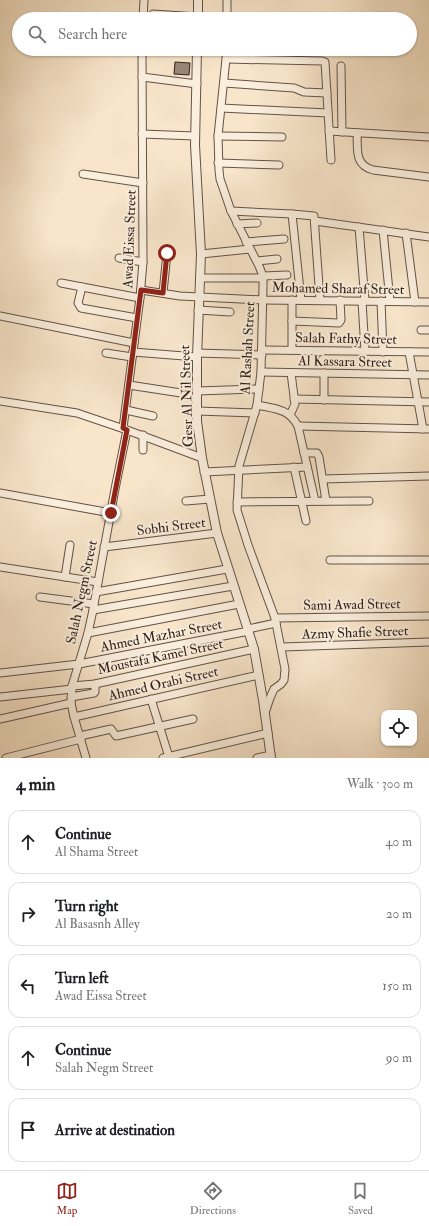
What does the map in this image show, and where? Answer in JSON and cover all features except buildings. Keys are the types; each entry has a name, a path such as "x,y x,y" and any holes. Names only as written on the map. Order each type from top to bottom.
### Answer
{"street":[{"path":"143,12 144,0"},
{"path":"198,0 198,12"},
{"path":"227,0 227,12"},
{"name":"Awad Eissa Street","path":"125,429 143,262 142,56"},
{"name":"Gesr Al Nil Street","path":"197,56 195,136 201,254 198,310 197,411 204,472 217,534 227,569 254,649 271,756"},
{"name":"Al Rashah Street","path":"226,56 218,136 218,163 220,179 231,211 257,261 263,277 261,372 256,409 239,470 237,510 276,620 282,647 285,675 281,684 274,689 265,713"},
{"path":"226,59 322,60 326,63 331,160"},
{"path":"341,66 342,132"},
{"path":"142,77 197,84"},
{"path":"224,83 294,88 304,92 327,93"},
{"path":"221,108 328,113"},
{"path":"330,131 429,137"},
{"path":"357,133 359,156 362,165 366,168 429,177"},
{"path":"142,134 195,136"},
{"path":"218,136 282,137"},
{"path":"218,163 279,165"},
{"path":"83,174 143,183"},
{"path":"231,211 292,214 359,227 429,237"},
{"path":"292,214 301,300"},
{"path":"313,218 320,300"},
{"path":"238,224 257,223"},
{"path":"359,227 364,301 365,351"},
{"path":"383,230 390,301"},
{"path":"406,234 415,302"},
{"path":"246,242 284,239"},
{"path":"201,254 250,249"},
{"path":"163,293 167,253"},
{"path":"119,258 143,262"},
{"path":"257,261 277,259"},
{"path":"200,278 287,275"},
{"path":"61,283 140,298"},
{"path":"82,287 78,304 80,307 137,318"},
{"name":"Mohamed Sharaf Street","path":"141,290 199,297 263,300 429,302"},
{"path":"292,300 292,350"},
{"path":"292,321 339,323 341,320 340,300"},
{"path":"381,301 383,352"},
{"path":"198,310 230,312"},
{"path":"0,316 134,343"},
{"path":"421,330 429,330"},
{"name":"Salah Fathy Street","path":"106,353 132,355 197,355 262,353 292,350 429,352"},
{"path":"298,426 426,429 418,402 409,352"},
{"name":"Al Kassara Street","path":"261,372 429,375"},
{"path":"290,415 294,407 291,373"},
{"path":"324,373 324,400"},
{"path":"129,385 181,393"},
{"path":"197,391 259,389"},
{"path":"294,399 429,402"},
{"path":"0,401 77,412 202,458"},
{"path":"197,411 256,409 282,410 290,415 298,426 315,501"},
{"path":"126,410 153,416"},
{"name":"Salah Negm Street","path":"86,758 74,717 71,700 72,687 88,633 111,513 125,429"},
{"path":"143,436 143,450"},
{"path":"304,453 319,455 326,501"},
{"path":"204,472 307,466"},
{"path":"294,467 306,521"},
{"path":"322,479 429,476"},
{"path":"0,493 111,513"},
{"path":"186,501 210,499"},
{"path":"237,502 369,501"},
{"name":"Sobhi Street","path":"104,547 217,534"},
{"path":"65,577 70,545"},
{"path":"330,560 429,560"},
{"path":"0,567 98,582"},
{"path":"96,592 227,569"},
{"path":"40,597 93,607 233,586"},
{"path":"88,633 239,604"},
{"name":"Sami Awad Street","path":"248,630 276,620 429,616"},
{"name":"Ahmed Mazhar Street","path":"0,673 79,664 248,630"},
{"name":"Azmy Shafie Street","path":"282,647 429,642"},
{"name":"Moustafa Kamel Street","path":"0,697 95,684 254,649"},
{"name":"Ahmed Orabi Street","path":"74,717 259,675"},
{"path":"0,719 94,693 95,684"},
{"path":"151,699 166,757 268,733"},
{"path":"6,758 111,729 116,736 193,720"},
{"path":"257,758 271,756"}],"route":[{"path":"111,513 127,430 123,428 141,290 163,293 167,253"}]}
